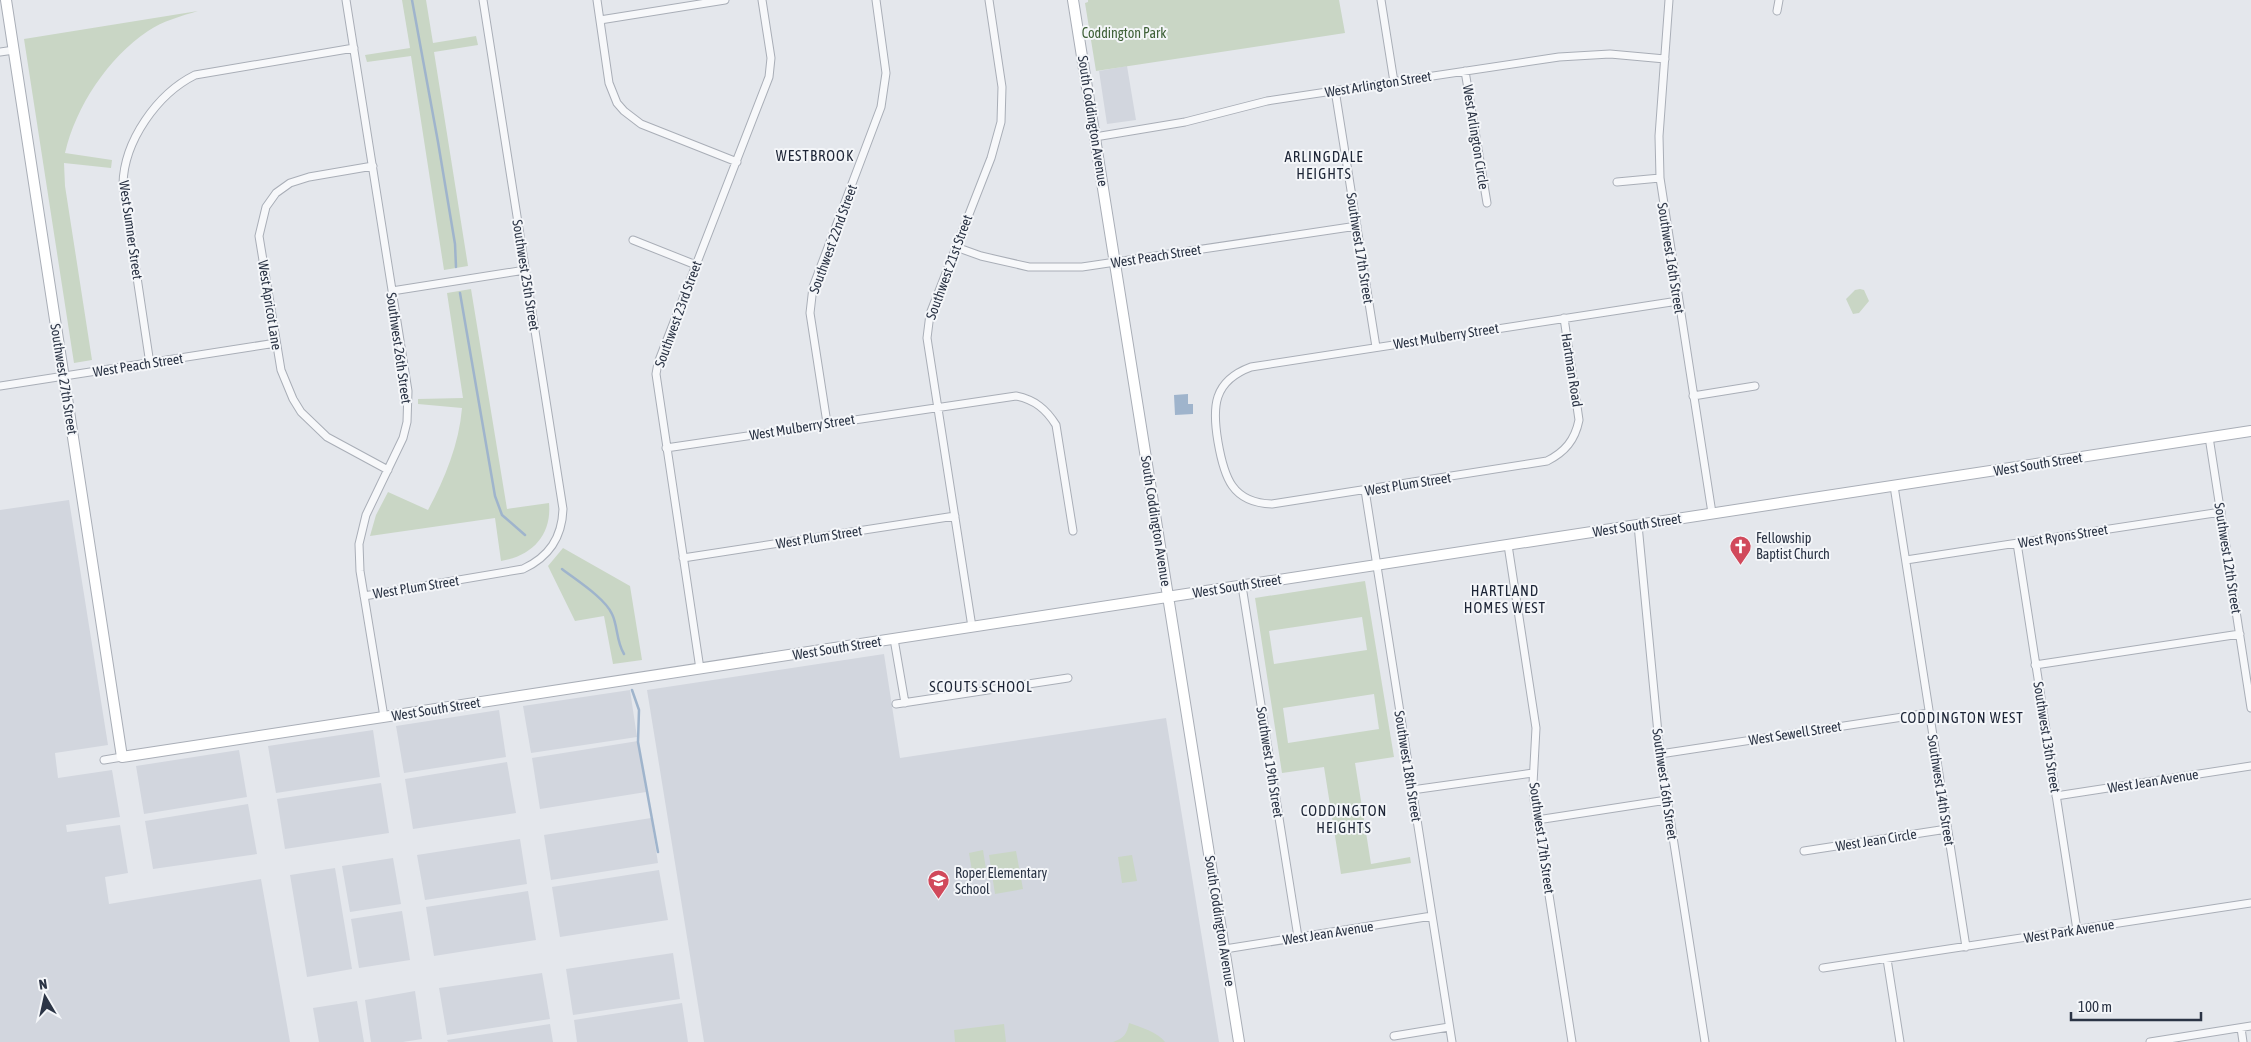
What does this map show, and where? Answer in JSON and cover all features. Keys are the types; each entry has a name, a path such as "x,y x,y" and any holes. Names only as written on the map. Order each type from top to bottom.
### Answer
{"street":[{"name":"Southwest 27th Street","path":"6,0 122,757"},
{"name":"Southwest 26th Street","path":"346,0 392,291 408,406 403,438 366,515 362,528 359,560 384,717"},
{"name":"Southwest 25th Street","path":"483,0 563,509 560,532 551,548"},
{"path":"597,0 609,83 617,103 641,124 737,162"},
{"path":"600,20 725,0"},
{"name":"Southwest 23rd Street","path":"700,669 656,374 696,265 766,88 771,67 762,0"},
{"name":"Southwest 22nd Street","path":"827,423 810,313 810,300 813,287 881,108 885,82 885,57 876,0"},
{"name":"Southwest 21st Street","path":"972,627 927,338 928,325 994,150 1001,122 1002,87 989,0"},
{"name":"South Coddington Avenue","path":"1074,0 1240,1042"},
{"path":"1380,0 1394,82"},
{"name":"Southwest 16th Street","path":"1669,0 1659,136 1660,178 1712,514"},
{"path":"1777,10 1779,0"},
{"name":"West Sumner Street","path":"150,364 123,184 124,162 133,140 165,96 183,81 195,75 354,48"},
{"path":"0,52 14,50"},
{"name":"West Arlington Street","path":"1095,137 1157,128 1267,101 1586,54 1664,58"},
{"name":"West Arlington Circle","path":"1465,71 1487,203"},
{"name":"Southwest 17th Street","path":"1335,90 1376,347"},
{"name":"West Apricot Lane","path":"372,166 297,180 282,188 266,207 259,236 276,343 286,385 301,412 327,437 388,470"},
{"path":"1616,182 1660,178"},
{"name":"West Peach Street","path":"956,247 981,256 1029,267 1074,268 1357,226"},
{"path":"633,240 696,265"},
{"path":"392,291 525,270"},
{"name":"West Mulberry Street","path":"1246,498 1230,484 1222,467 1214,418 1216,399 1222,388 1234,375 1251,367 1678,301"},
{"name":"Hartman Road","path":"1564,318 1579,412 1576,431 1566,448"},
{"name":"West Peach Street","path":"0,386 276,343"},
{"path":"1693,396 1755,386"},
{"name":"West Mulberry Street","path":"666,448 1008,396 1037,400 1050,416 1059,437 1073,531"},
{"name":"West South Street","path":"104,760 2251,431"},
{"name":"Southwest 12th Street","path":"2209,438 2251,703"},
{"name":"West Plum Street","path":"1246,498 1272,504 1537,464 1557,456 1566,448"},
{"name":"Southwest 14th Street","path":"1894,486 1966,947"},
{"name":"Southwest 18th Street","path":"1365,490 1452,1042"},
{"name":"West Ryons Street","path":"1906,560 2221,512"},
{"name":"West Plum Street","path":"683,558 955,516"},
{"name":"Southwest 16th Street","path":"1638,525 1660,754 1705,1042"},
{"name":"Southwest 13th Street","path":"2016,543 2077,930"},
{"name":"Southwest 17th Street","path":"1508,545 1536,728 1533,773 1537,820 1572,1042"},
{"name":"West Plum Street","path":"364,596 513,572 533,564 551,548"},
{"name":"Southwest 19th Street","path":"1242,586 1298,938"},
{"path":"2036,665 2240,634"},
{"path":"894,639 905,703"},
{"path":"896,704 1068,678"},
{"name":"West Sewell Street","path":"1660,754 1929,713"},
{"name":"West Jean Avenue","path":"2056,796 2251,766"},
{"path":"1412,790 1533,773"},
{"path":"1537,820 1667,800"},
{"name":"West Jean Circle","path":"1804,851 1948,829"},
{"name":"West Park Avenue","path":"1823,968 2251,903"},
{"name":"West Jean Avenue","path":"1225,949 1432,916"},
{"path":"1887,959 1900,1042"},
{"path":"2150,1042 2251,1026"},
{"path":"1394,1036 1449,1027"},
{"path":"2240,1028 2243,1042"}],"shaded area":[{"path":"1127,66 1136,120 1107,124 1099,71"},
{"path":"69,500 108,745 55,753 58,778 112,770 120,817 66,825 67,832 120,825 128,873 105,877 109,904 261,879 290,1042 0,1042 0,510"},
{"name":"Roper Elementary School","path":"884,654 900,758 1166,718 1219,1042 704,1042 647,690"},
{"path":"630,690 637,737 531,753 523,706"},
{"path":"499,710 506,757 404,773 396,726"},
{"path":"373,730 380,777 276,793 268,746"},
{"path":"638,741 646,792 540,809 532,758"},
{"path":"239,750 247,797 144,814 136,766"},
{"path":"507,762 516,813 413,829 405,779"},
{"path":"381,783 389,833 285,849 277,799"},
{"path":"248,804 257,854 153,869 145,821"},
{"path":"651,818 658,863 551,880 544,835"},
{"path":"520,839 527,884 425,900 417,855"},
{"path":"393,858 401,904 350,912 342,866"},
{"path":"335,868 352,969 307,977 290,875"},
{"path":"659,870 668,920 560,937 552,887"},
{"path":"528,891 536,940 434,956 426,907"},
{"path":"402,911 410,960 359,968 351,919"},
{"path":"673,953 680,999 573,1015 566,969"},
{"path":"542,973 550,1019 447,1035 439,988"},
{"path":"415,991 422,1039 403,1042 371,1042 365,1000"},
{"path":"357,1001 364,1042 319,1042 313,1008"},
{"path":"682,1003 688,1042 577,1042 574,1020"},
{"path":"550,1024 553,1042 448,1042 447,1040"}],"green space":[{"path":"402,0 426,0 433,43 476,36 478,45 434,52 468,266 444,270 411,56 367,62 365,55 410,48"},
{"name":"Coddington Park","path":"1088,0 1339,0 1345,33 1096,71 1085,3"},
{"path":"198,11 154,27 133,42 107,69 96,84 70,135 65,153 112,160 111,168 64,163 65,186 92,360 74,363 24,39"},
{"path":"471,289 507,509 549,503 547,525 538,542 522,554 501,561 495,518 370,536 376,515 388,492 428,510 440,486 458,435 462,408 418,404 418,399 463,398 447,293"},
{"path":"1855,290 1864,290 1869,301 1859,313 1853,314 1846,299"},
{"path":"563,548 630,586 642,660 613,664 604,616 575,621 548,566"},
{"path":"1365,581 1394,757 1355,763 1371,864 1410,857 1411,863 1341,874 1324,767 1282,773 1255,598","holes":["1362,617 1367,650 1274,664 1269,631","1374,694 1379,729 1288,743 1283,708"]},
{"path":"983,850 986,869 972,871 969,853"},
{"path":"1016,851 1023,889 995,894 989,855"},
{"path":"1132,855 1137,881 1122,883 1118,857"},
{"path":"1129,1023 1153,1033 1165,1042 1113,1042 1124,1035"},
{"path":"1004,1024 1006,1042 955,1042 954,1030"}],"water":[{"path":"1188,394 1188,404 1193,404 1193,414 1175,415 1174,395"}],"waterway":[{"path":"412,0 455,244 456,267"},
{"path":"460,293 495,496 502,515 525,535"},
{"path":"562,569 597,596 608,608 614,619 624,654"},
{"path":"632,690 639,710 638,742 658,852"}],"place":[{"name":"Fellowship Baptist Church","path":"1740,565"},
{"name":"Roper Elementary School","path":"939,900"}],"district":[{"name":"WESTBROOK","path":"815,155"},
{"name":"ARLINGDALE HEIGHTS","path":"1324,164"},
{"name":"HARTLAND HOMES WEST","path":"1505,598"},
{"name":"SCOUTS SCHOOL","path":"981,686"},
{"name":"CODDINGTON WEST","path":"1962,717"},
{"name":"CODDINGTON HEIGHTS","path":"1344,818"}]}
